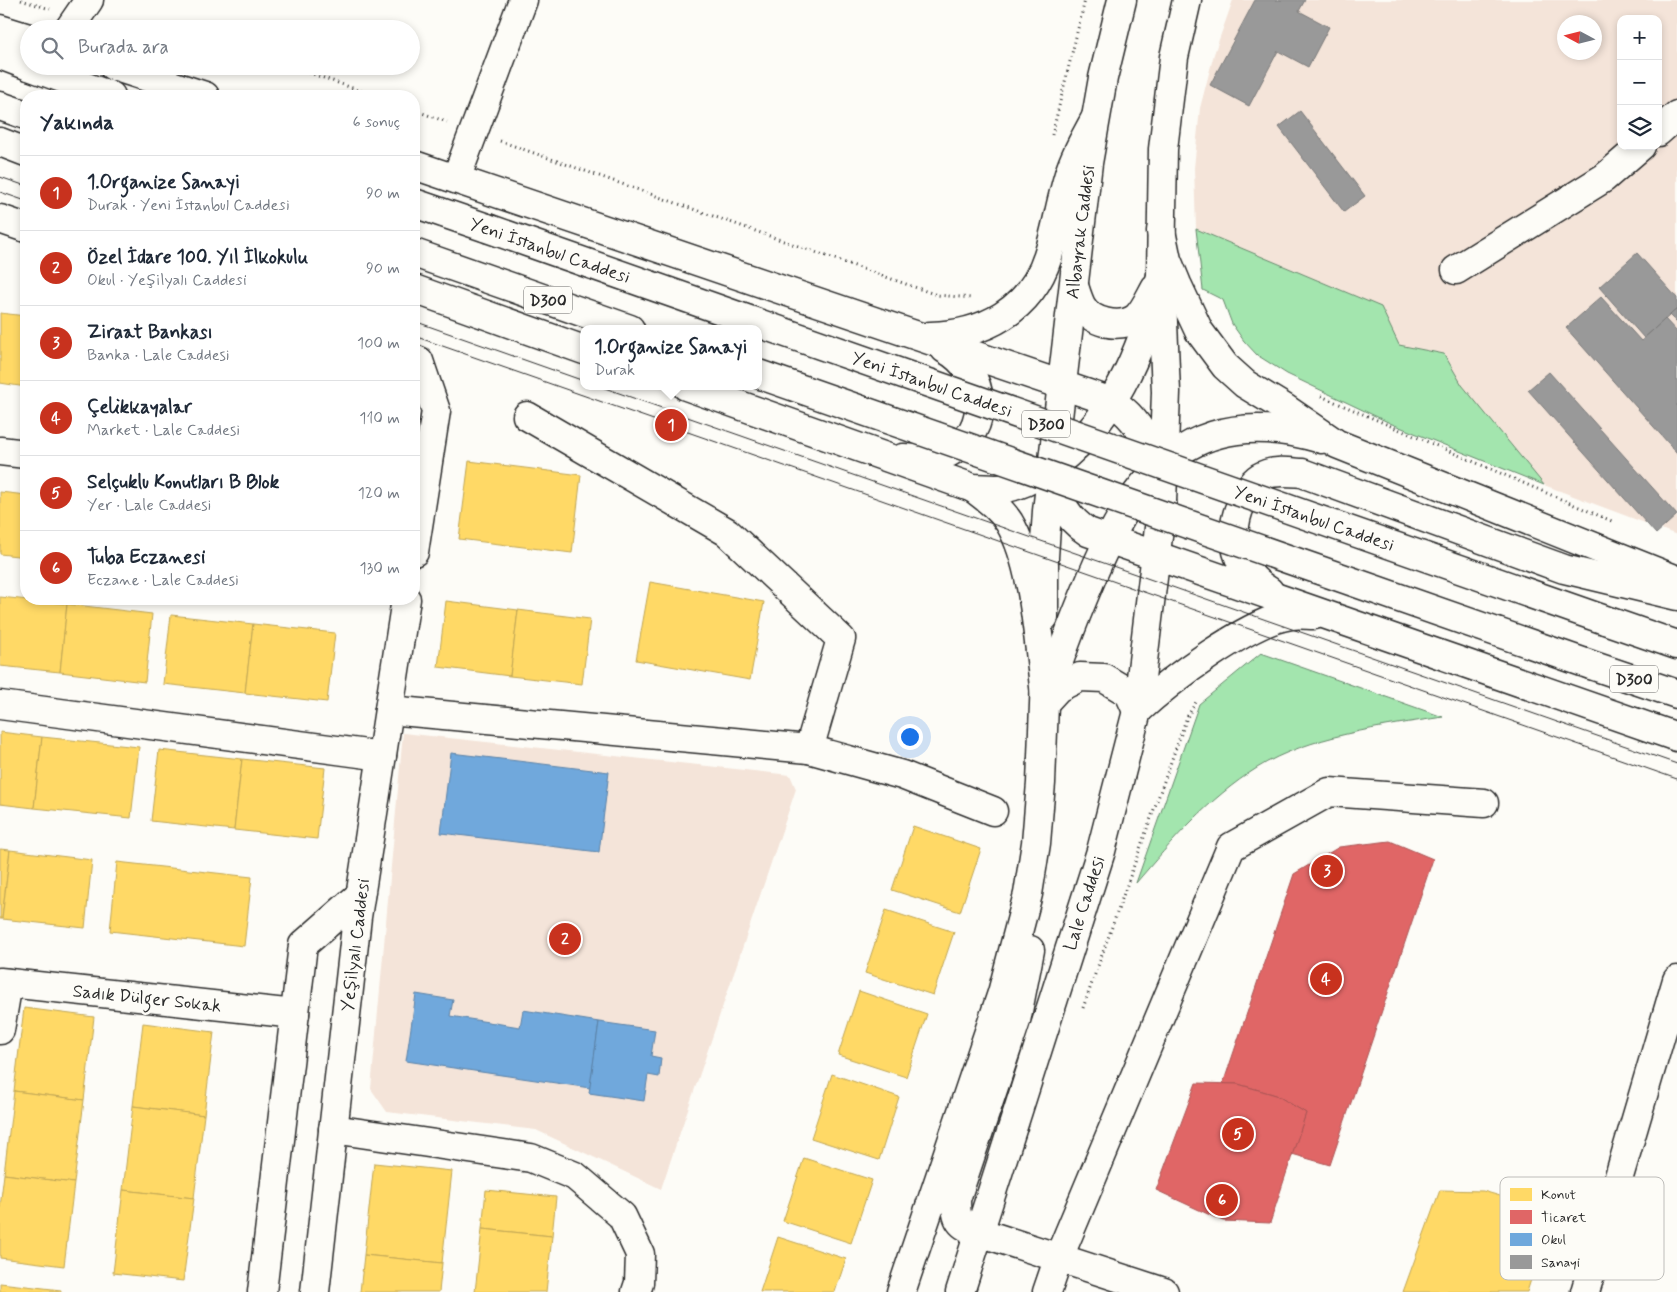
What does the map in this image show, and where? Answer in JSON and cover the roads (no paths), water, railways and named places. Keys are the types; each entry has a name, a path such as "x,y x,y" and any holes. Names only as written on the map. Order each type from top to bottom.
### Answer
{"main road":[{"path":"75,20 89,0"},
{"path":"456,179 523,0"},
{"name":"Albayrak Caddesi","path":"1046,701 1044,557 1052,466 1088,163 1112,37 1122,0"},
{"path":"1160,466 1166,392 1161,276 1160,190 1167,105 1174,57 1187,0"},
{"path":"0,29 20,35"},
{"path":"0,55 20,63"},
{"path":"54,75 95,90"},
{"path":"141,75 187,90"},
{"path":"0,106 20,113"},
{"path":"1662,129 1677,116"},
{"path":"921,336 948,336 974,330 995,322 1026,296 1048,258 1070,171 1078,150 1095,119"},
{"path":"0,142 20,150"},
{"path":"1456,270 1604,178 1636,150"},
{"path":"420,167 1112,402 1124,409 1134,421 1144,435 1160,466"},
{"name":"Yeni İstanbul Caddesi","path":"420,205 1677,645"},
{"path":"0,219 20,226"},
{"path":"1161,231 1167,260 1183,300 1198,331 1225,366 1245,384 1286,408 1337,444"},
{"name":"D300","path":"420,255 619,325"},
{"path":"1074,286 1081,305 1090,316 1104,322 1120,324 1136,318 1147,303 1161,276"},
{"path":"697,390 973,488 997,489 1019,484 1052,466 1080,444 1112,402 1136,355 1154,306 1161,276"},
{"path":"420,292 580,349"},
{"path":"884,457 929,458 947,454 960,446 969,437 976,424 979,392 975,380 966,365 948,351 921,336"},
{"path":"420,368 436,411 420,491"},
{"name":"D300","path":"762,375 1677,694"},
{"path":"527,416 727,532 841,639 809,749"},
{"path":"1046,701 1068,636 1107,540 1124,510 1160,466 1191,445 1206,439 1253,429 1304,434 1337,444 1677,580"},
{"path":"0,451 20,453"},
{"path":"1052,466 1058,498 1064,512 1075,524 1107,540 1677,737"},
{"name":"Lale Caddesi","path":"960,1292 1101,851 1137,711 1157,558 1162,503 1160,466"},
{"path":"1287,602 1250,577 1234,547 1234,526 1249,488 1262,476 1281,471 1302,473 1564,569 1677,596"},
{"path":"901,1292 1002,993 1028,894 1036,843 1046,701 1030,592 1020,548 1009,522 994,504 973,488"},
{"name":"Yeşilyalı Caddesi","path":"315,1292 360,895 405,605"},
{"path":"1046,701 1058,688 1080,677 1104,678 1129,693 1137,711 1177,677 1251,630 1269,621 1291,615 1321,614"},
{"path":"0,705 382,756"},
{"path":"389,710 809,749 902,775 993,811"},
{"path":"1047,1292 1058,1257 1231,847 1329,792 1484,803"},
{"path":"1028,894 1031,927 1030,955 1016,1021 956,1199 956,1215 964,1226 979,1232 1164,1292"},
{"path":"262,1292 303,945 360,895"},
{"path":"1619,1177 1677,980"},
{"path":"0,1030 4,983"},
{"name":"Sadık Dülger Sokak","path":"4,983 294,1014"},
{"path":"333,1129 531,1158 576,1176 622,1216 640,1254 639,1283 636,1292"},
{"path":"1585,1292 1589,1280"}],"tram line":[{"path":"0,177 20,184"},
{"path":"0,192 20,199"},
{"path":"420,323 580,380"},
{"path":"420,338 1677,779"},
{"path":"610,390 1677,764"}],"place":[{"name":"1.Organize Sanayi","path":"671,425"},
{"name":"Ziraat Bankası","path":"1327,871"},
{"name":"Özel İdare 100. Yıl İlkokulu","path":"565,939"},
{"name":"Çelikkayalar","path":"1326,979"},
{"name":"Selçuklu Konutları B Blok","path":"1238,1134"},
{"name":"Tuba Eczanesi","path":"1222,1200"}]}
